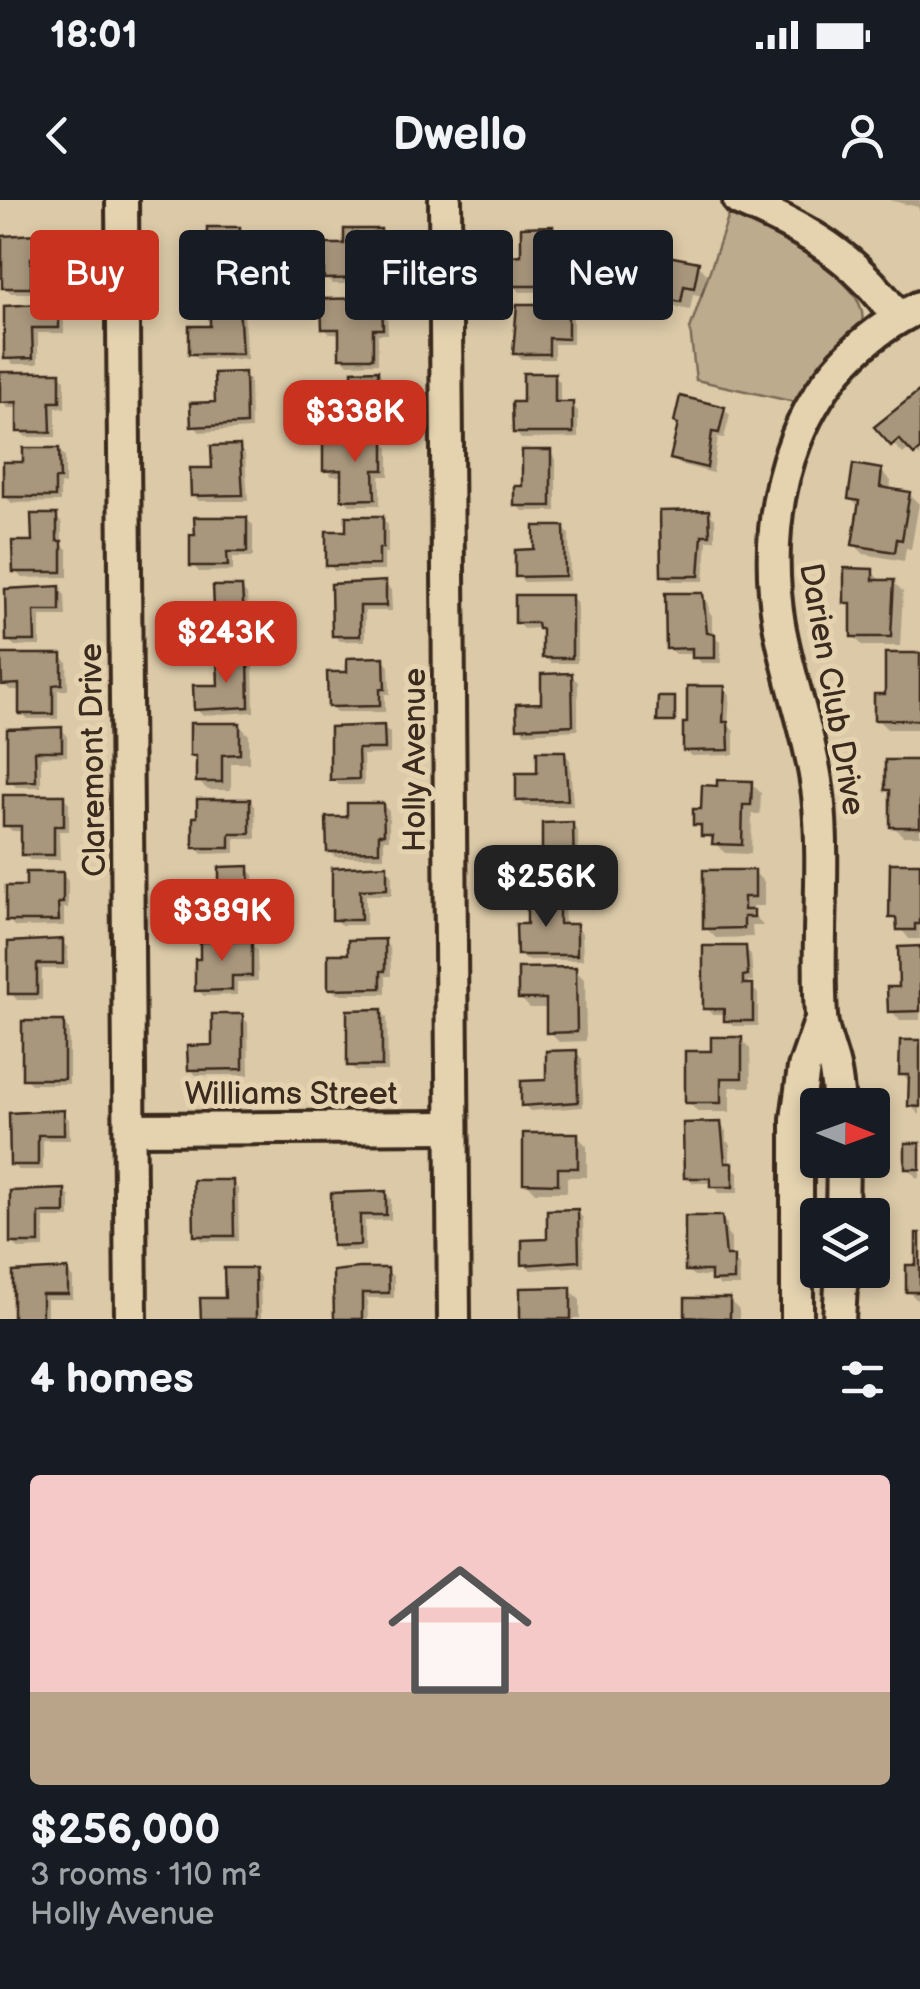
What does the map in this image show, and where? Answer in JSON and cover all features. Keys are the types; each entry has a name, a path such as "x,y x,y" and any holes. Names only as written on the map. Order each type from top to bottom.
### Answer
{"street":[{"name":"Claremont Drive","path":"122,200 131,1319"},
{"name":"Holly Avenue","path":"445,200 454,1319"},
{"path":"738,200 812,234 909,312"},
{"name":"Darien Club Drive","path":"837,1088 821,1019 822,837 808,740 778,620 774,550 778,501 788,456 818,396 865,340 909,312"},
{"name":"Darien Club Drive","path":"797,1319 796,1119 804,1068 821,1019"},
{"name":"Williams Street","path":"131,1129 452,1127"},
{"path":"839,1319 841,1288"}],"shaded area":[{"path":"729,215 812,257 850,289 860,306 862,323 815,373 799,403 696,380 690,329"}],"building":[{"path":"553,226 553,230 533,230 533,286 513,286 513,256 521,255 521,227"},
{"path":"207,227 240,227 240,230"},
{"path":"344,229 381,229 345,230 345,279 325,279 325,244 344,244"},
{"path":"30,234 30,288 2,288 2,236"},
{"path":"673,257 699,262 694,288 684,286 681,302 673,300"},
{"path":"325,299 345,299 345,320 383,320 383,329 373,329 373,358 339,358 339,329 322,329"},
{"path":"517,304 533,304 533,320 568,320 568,339 549,338 549,354 513,354"},
{"path":"30,305 30,320 59,320 59,328 32,328 33,358 4,359 4,306"},
{"path":"210,320 240,320 242,354 189,354 189,326 210,326"},
{"path":"378,370 379,397 385,397 385,428 328,429 328,398 353,397 352,371"},
{"path":"0,372 60,372 60,402 50,402 51,432 17,432 17,402 0,403"},
{"path":"245,372 246,424 191,427 190,403 215,402 214,373"},
{"path":"523,373 555,373 555,402 573,402 573,433 513,433 512,402 523,402"},
{"path":"920,390 920,450 914,455 899,439 891,446 874,427"},
{"path":"680,396 725,407 719,433 712,432 707,468 670,459"},
{"path":"384,439 384,470 374,470 375,499 341,500 341,470 323,471 323,440"},
{"path":"240,445 243,495 191,496 190,468 212,468 211,446"},
{"path":"23,448 59,448 60,479 55,479 55,497 3,497 3,462 23,462"},
{"path":"522,450 551,450 551,506 514,506 514,486 522,486"},
{"path":"853,464 882,469 880,487 910,492 902,540 897,539 895,552 852,545 859,501 848,499"},
{"path":"709,510 710,535 702,535 699,576 661,576 660,511"},
{"path":"31,514 57,514 62,572 13,572 12,541 32,541"},
{"path":"346,516 383,516 379,565 326,566 326,531 346,531"},
{"path":"194,517 247,517 247,552 227,552 228,566 190,566"},
{"path":"534,526 564,526 565,576 515,577 515,550 534,549"},
{"path":"844,568 873,569 873,580 894,580 891,637 851,637 851,603 844,603"},
{"path":"386,581 386,606 360,606 360,636 332,636 331,584"},
{"path":"60,586 60,611 34,611 35,641 6,641 5,589"},
{"path":"213,586 242,586 245,636 193,636 193,608 214,608"},
{"path":"665,593 703,593 707,633 715,634 715,658 692,658 692,648 666,649"},
{"path":"515,595 572,595 572,658 542,658 542,629 538,629 537,623 515,623"},
{"path":"885,653 920,653 920,720 874,720 874,694 885,694"},
{"path":"1,654 62,654 62,684 53,685 53,714 19,714 19,684 2,685"},
{"path":"217,655 248,655 249,707 194,710 193,685 218,685"},
{"path":"384,657 385,689 380,689 380,706 328,707 327,672 347,672 347,658"},
{"path":"572,673 573,725 517,728 516,704 541,703 541,674"},
{"path":"687,686 725,686 723,722 728,722 729,750 683,751"},
{"path":"658,697 675,697 675,722 657,722"},
{"path":"190,723 240,723 240,754 222,755 222,782 196,782 196,756 190,756"},
{"path":"384,725 385,749 358,749 359,779 330,780 330,727"},
{"path":"62,727 62,751 35,751 36,781 7,782 7,729"},
{"path":"537,751 565,751 568,800 516,801 516,773 537,773"},
{"path":"885,760 920,760 920,827 890,827"},
{"path":"717,780 752,781 751,805 743,805 742,845 712,844 713,836 701,836 701,825 693,825 693,809 701,809 702,785 717,786"},
{"path":"3,795 64,795 64,826 54,826 54,855 21,855 21,826 3,826"},
{"path":"197,799 250,799 250,834 230,834 230,848 193,848"},
{"path":"347,803 383,803 384,834 379,834 379,851 327,852 326,817 347,817"},
{"path":"573,822 574,874 517,878 517,853 542,853 542,823"},
{"path":"890,863 920,863 920,924 915,924 915,930 897,930 896,918 889,918"},
{"path":"387,865 387,889 360,890 361,920 332,920 332,868"},
{"path":"249,866 250,918 195,921 195,897 219,896 219,867"},
{"path":"703,870 755,870 755,897 744,897 744,910 754,910 754,917 744,917 744,928 703,929"},
{"path":"26,872 63,872 59,921 6,921 6,886 26,886"},
{"path":"527,895 559,895 559,924 577,924 577,955 517,955 516,924 527,924"},
{"path":"63,939 63,964 37,964 37,994 8,994 8,942"},
{"path":"385,939 381,988 328,989 328,954 348,954 348,940"},
{"path":"252,941 252,976 232,976 232,990 195,991 195,959 200,959 200,942"},
{"path":"703,946 746,946 748,975 743,976 743,984 753,984 753,1021 724,1021 724,1009 703,1009"},
{"path":"920,946 920,1011 888,1012 887,987 899,987 898,947"},
{"path":"576,967 577,1032 546,1033 546,999 518,999 518,968"},
{"path":"382,1009 382,1066 347,1066 347,1010"},
{"path":"212,1014 243,1014 243,1069 188,1070 187,1046 212,1045"},
{"path":"22,1021 64,1021 64,1079 22,1079"},
{"path":"711,1037 742,1037 742,1078 721,1078 721,1103 685,1103 685,1051 711,1051"},
{"path":"900,1040 920,1040 920,1107 908,1106 909,1075 899,1075"},
{"path":"577,1050 578,1102 521,1106 521,1081 546,1080 546,1051"},
{"path":"64,1110 64,1135 38,1135 38,1165 10,1165 9,1113"},
{"path":"721,1122 725,1163 733,1163 733,1187 710,1187 710,1178 684,1178 683,1123"},
{"path":"523,1133 578,1133 578,1168 558,1168 558,1184 523,1183"},
{"path":"905,1143 920,1143 920,1169 905,1169"},
{"path":"193,1180 233,1180 234,1236 194,1236"},
{"path":"65,1189 65,1213 39,1213 39,1243 10,1243 10,1191"},
{"path":"386,1191 386,1215 360,1215 360,1245 332,1246 331,1193"},
{"path":"578,1209 579,1261 522,1265 522,1240 547,1239 547,1210"},
{"path":"685,1216 722,1216 726,1256 734,1256 734,1280 711,1281 711,1271 685,1271"},
{"path":"916,1233 920,1233 920,1292 906,1292 906,1265 916,1265"},
{"path":"224,1268 255,1268 256,1319 201,1319 200,1298 225,1298"},
{"path":"388,1268 389,1293 362,1293 362,1319 334,1319 333,1271"},
{"path":"68,1269 68,1294 42,1294 42,1319 13,1319 13,1272"},
{"path":"571,1287 571,1319 520,1319 520,1288"},
{"path":"685,1298 730,1298 730,1319 685,1317"}]}
